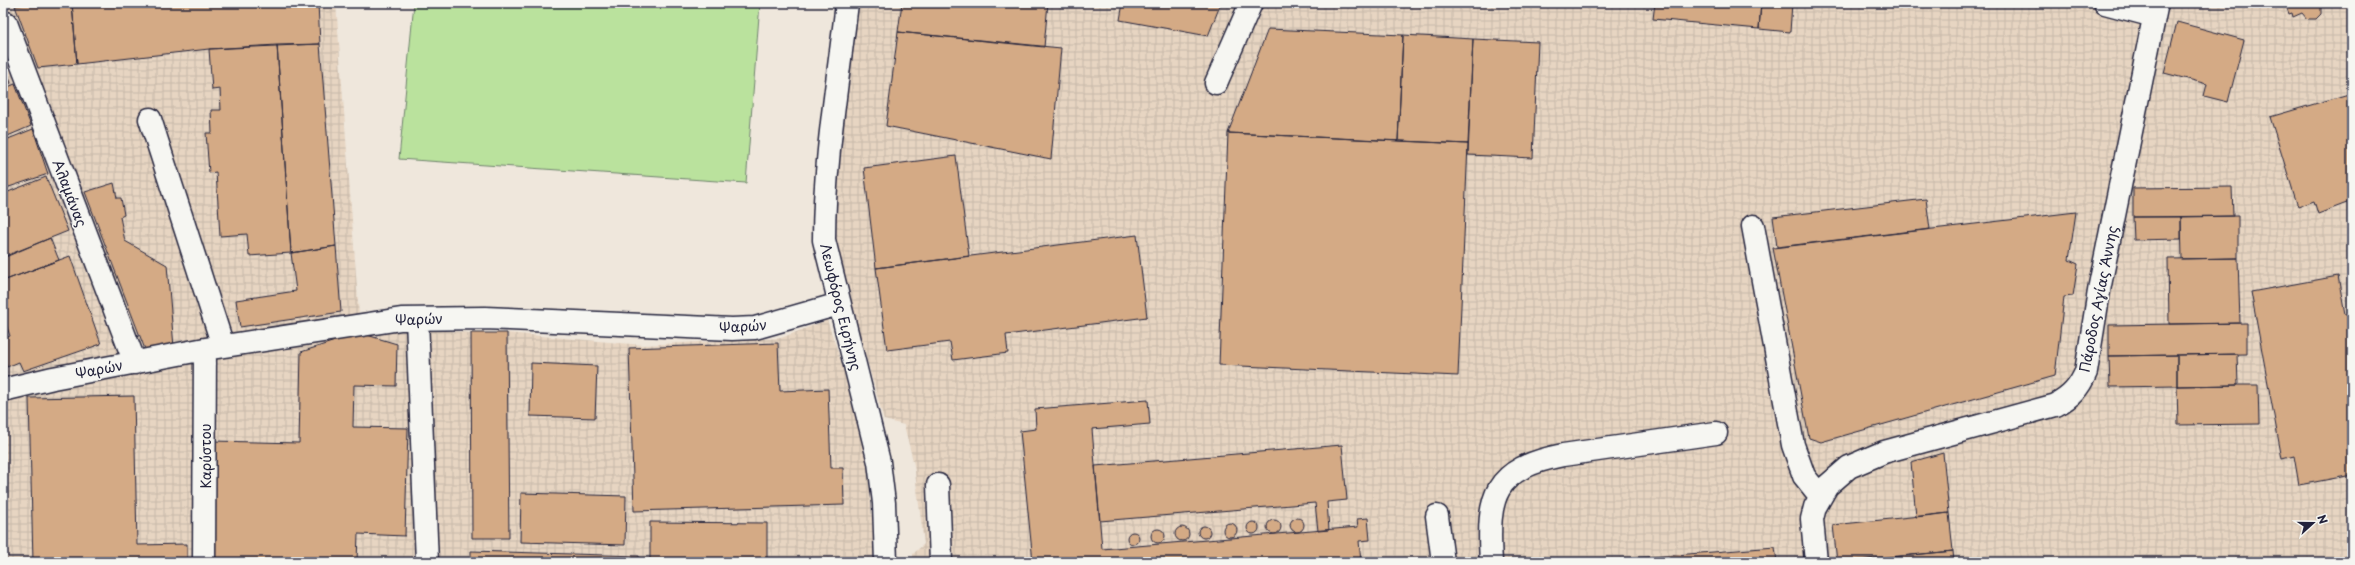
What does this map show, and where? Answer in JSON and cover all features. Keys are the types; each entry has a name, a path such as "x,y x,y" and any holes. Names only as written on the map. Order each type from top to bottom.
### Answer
{"street":[{"name":"Λεωφόρος Ειρήνης","path":"847,3 824,217 826,249 879,462 884,503 886,562"},
{"path":"1216,83 1251,3"},
{"path":"2105,3 2155,9"},
{"name":"Πάροδος Αγίας Άννης","path":"1816,562 1812,519 1820,496 1827,486 1849,467 1884,452 2056,405 2075,392 2086,372 2100,285 2155,9"},
{"name":"Αλαμάνας","path":"6,23 135,363"},
{"name":"Καρύστου","path":"150,119 214,348 204,562"},
{"path":"1753,226 1793,445 1804,476 1820,496"},
{"name":"Ψαρών","path":"3,390 214,348 361,324 417,319 506,319 732,329 761,326 839,304"},
{"path":"417,319 427,562"},
{"path":"1491,562 1489,526 1491,505 1500,484 1516,471 1539,460 1563,455 1716,433"},
{"path":"938,485 941,562"},
{"path":"1438,516 1443,562"}],"shaded area":[{"path":"33,3 336,3 359,315 3,381 3,8"},
{"path":"855,3 2352,3 2352,562 913,562 913,554 924,544 914,465 904,425 884,420 839,263 835,238 841,129"},
{"path":"827,320 855,402 868,460 875,562 3,562 3,400 208,359 360,333 440,330 471,333 507,333 643,345 781,338"}],"green space":[{"path":"414,3 760,3 746,183 399,159"}],"building":[{"path":"32,3 72,3 77,64 38,68 15,6"},
{"path":"72,3 318,3 320,44 209,49 77,64"},
{"path":"902,3 1048,3 1044,47 898,32"},
{"path":"1123,3 1221,3 1208,36 1120,20"},
{"path":"1655,3 1761,3 1759,29 1653,19"},
{"path":"1761,3 1792,3 1790,32 1759,29"},
{"path":"2285,3 2329,3 2321,6 2321,14 2316,19 2307,19 2302,13 2293,17 2292,13 2289,14"},
{"path":"2177,22 2244,40 2228,102 2204,96 2207,84 2164,73"},
{"path":"1268,29 1403,35 1398,141 1228,133"},
{"path":"898,32 1061,48 1051,159 886,126"},
{"path":"1403,35 1473,39 1468,144 1398,141"},
{"path":"1473,39 1538,42 1533,158 1468,155"},
{"path":"320,44 336,246 291,253 277,45"},
{"path":"277,45 291,253 249,256 247,234 220,236 216,172 209,173 206,133 212,133 211,110 221,110 220,89 212,90 209,49"},
{"path":"3,61 11,83 3,86"},
{"path":"15,84 31,126 3,138 3,89"},
{"path":"2352,93 2352,201 2318,214 2314,201 2298,207 2270,117"},
{"path":"33,129 48,174 3,189 3,141"},
{"path":"1228,133 1468,144 1458,376 1219,365"},
{"path":"956,156 969,256 876,268 864,168"},
{"path":"46,177 68,231 3,257 3,194"},
{"path":"114,183 117,198 121,198 124,215 120,217 125,241 167,265 174,347 146,352 85,192"},
{"path":"2232,187 2233,216 2133,217 2133,188"},
{"path":"1926,199 1930,229 1777,247 1773,217"},
{"path":"2076,212 2069,260 2078,264 2073,296 2064,297 2055,376 1821,442 1809,438 1773,248"},
{"path":"2238,216 2238,258 2182,259 2181,217"},
{"path":"2133,217 2181,217 2181,239 2134,240"},
{"path":"1137,235 1147,317 1006,335 1008,353 953,360 950,342 887,350 876,268"},
{"path":"50,238 59,260 3,281 3,258"},
{"path":"336,246 341,312 240,327 236,300 296,291 291,253"},
{"path":"70,256 101,344 23,371 19,362 7,367 3,356 3,339 10,336 3,315 3,281"},
{"path":"2238,258 2240,323 2169,324 2168,259"},
{"path":"2338,276 2345,315 2352,313 2352,475 2299,485 2294,456 2282,459 2251,292"},
{"path":"2247,323 2247,354 2109,356 2109,325"},
{"path":"360,333 397,344 396,386 354,385 353,427 408,428 405,536 358,534 357,562 209,562 212,441 299,443 301,352"},
{"path":"471,333 507,333 509,538 472,538"},
{"path":"778,343 780,391 828,389 831,468 843,468 844,505 634,511 629,348"},
{"path":"2237,354 2238,385 2177,386 2177,355"},
{"path":"2177,355 2177,386 2110,387 2109,356"},
{"path":"531,363 597,366 595,418 530,416"},
{"path":"2258,385 2259,424 2178,425 2177,386"},
{"path":"134,396 137,545 187,544 187,562 33,562 29,398"},
{"path":"1148,400 1150,424 1092,429 1102,549 1358,527 1357,519 1368,518 1370,540 1359,541 1361,562 1033,562 1020,431 1036,429 1035,409"},
{"path":"1342,445 1347,500 1327,502 1329,530 1318,531 1315,503 1100,521 1095,466"},
{"path":"1943,453 1949,513 1916,517 1911,462"},
{"path":"521,493 626,496 625,545 520,542"},
{"path":"1949,513 1953,551 1837,562 1833,525"},
{"path":"1297,518 1302,520 1304,525 1302,530 1297,532 1292,530 1290,525 1292,520"},
{"path":"1274,520 1279,522 1281,527 1279,532 1274,534 1269,532 1267,527 1269,522"},
{"path":"650,522 767,523 767,562 650,562"},
{"path":"1255,522 1258,523 1258,533 1251,534 1248,533 1247,526 1248,523"},
{"path":"1230,523 1235,525 1237,530 1235,535 1230,537 1225,535 1223,530 1225,525"},
{"path":"1206,526 1209,527 1209,537 1202,538 1199,537 1198,530 1199,527"},
{"path":"1182,527 1187,529 1189,534 1187,539 1182,541 1177,539 1175,534 1177,529"},
{"path":"1158,529 1163,531 1165,536 1163,541 1158,543 1153,541 1151,536 1153,531"},
{"path":"1135,532 1138,533 1138,543 1131,544 1128,543 1127,536 1128,533"},
{"path":"1775,547 1777,562 1589,562"},
{"path":"471,551 639,556 639,562 471,562"},
{"path":"1953,551 1954,562 1843,562"}]}
